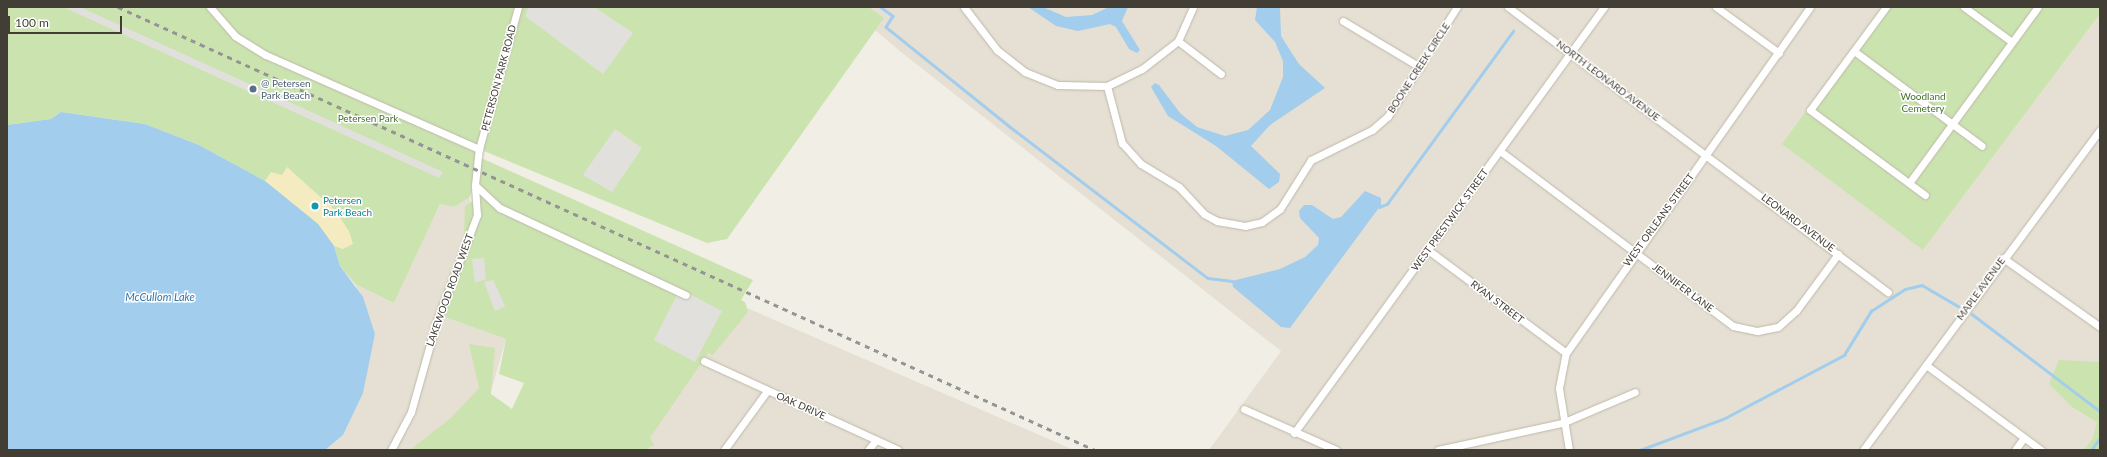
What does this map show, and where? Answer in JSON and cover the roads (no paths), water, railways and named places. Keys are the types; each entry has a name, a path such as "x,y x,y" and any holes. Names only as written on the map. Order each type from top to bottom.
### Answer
{"street":[{"path":"210,7 235,36 266,55 479,149"},
{"name":"PETERSON PARK ROAD","path":"479,149 518,7"},
{"path":"964,7 997,50 1024,72 1058,85 1107,86 1142,69 1178,41 1193,7"},
{"name":"BOONE CREEK CIRCLE","path":"1107,86 1122,143 1141,164 1179,187 1204,214 1217,222 1245,226 1262,222 1280,209 1311,160 1372,130 1388,116 1457,7"},
{"name":"NORTH LEONARD AVENUE","path":"1508,7 1707,155"},
{"name":"WEST PRESTWICK STREET","path":"1294,433 1604,7"},
{"path":"1716,7 1779,54"},
{"name":"WEST ORLEANS STREET","path":"1569,450 1562,423 1559,388 1566,353 1636,252 1779,54 1810,7"},
{"path":"1886,7 1810,110 1925,196"},
{"path":"1964,7 2012,42"},
{"path":"1909,183 1953,125 2038,7"},
{"path":"1343,21 1420,67"},
{"path":"1178,41 1221,74"},
{"path":"1854,51 1982,146"},
{"name":"MAPLE AVENUE","path":"1863,450 2003,258 2100,130"},
{"name":"LAKEWOOD ROAD WEST","path":"391,450 411,412 436,323 477,215 475,185 479,149"},
{"name":"JENNIFER LANE","path":"1500,151 1733,326 1757,332 1778,327 1796,311 1838,254"},
{"name":"LEONARD AVENUE","path":"1707,155 1888,292"},
{"path":"475,185 500,208 686,295"},
{"name":"RYAN STREET","path":"1428,250 1566,353"},
{"path":"2003,258 2100,327"},
{"name":"OAK DRIVE","path":"704,361 898,450"},
{"path":"1926,365 2023,439 2041,450"},
{"path":"724,450 767,391"},
{"path":"1438,450 1562,423 1635,392"},
{"path":"1244,409 1294,433 1336,450"},
{"path":"2014,450 2023,439"},
{"path":"868,450 876,440"}],"water":[{"path":"1028,7 1043,7 1066,17 1092,15 1109,7 1128,7 1122,21 1140,50 1137,53 1129,49 1116,27 1110,24 1078,31 1056,26"},
{"path":"1257,7 1280,7 1281,36 1299,64 1325,88 1270,125 1251,146 1280,174 1279,182 1269,189 1216,146 1168,116 1151,87 1155,83 1159,85 1180,113 1197,127 1225,136 1248,130 1270,110 1283,77 1283,61 1275,42 1255,20"},
{"name":"McCullom Lake","path":"61,112 145,124 199,145 265,181 318,224 334,246 340,266 363,297 375,334 363,393 343,435 325,450 7,450 7,125 51,119"},
{"path":"1365,191 1381,198 1381,205 1290,328 1281,327 1233,287 1232,281 1280,269 1305,257 1318,245 1319,238 1300,218 1299,211 1304,205 1312,205 1333,219 1341,217"}],"waterway":[{"path":"881,7 893,16 886,27 1009,126 1208,278 1232,281"},
{"path":"1379,207 1387,204 1513,31"},
{"path":"1640,450 1725,418 1844,355 1871,311 1905,289 1922,285 1958,306"},
{"path":"1972,314 2100,411"},
{"path":"2091,450 2100,438"}],"railway":[{"path":"118,7 1095,450"}],"place":[{"name":"@ Petersen Park Beach","path":"253,89"},
{"name":"Petersen Park Beach","path":"315,206"}],"park label":[{"name":"Woodland Cemetery","path":"1923,102"},
{"name":"Petersen Park","path":"368,119"}]}
